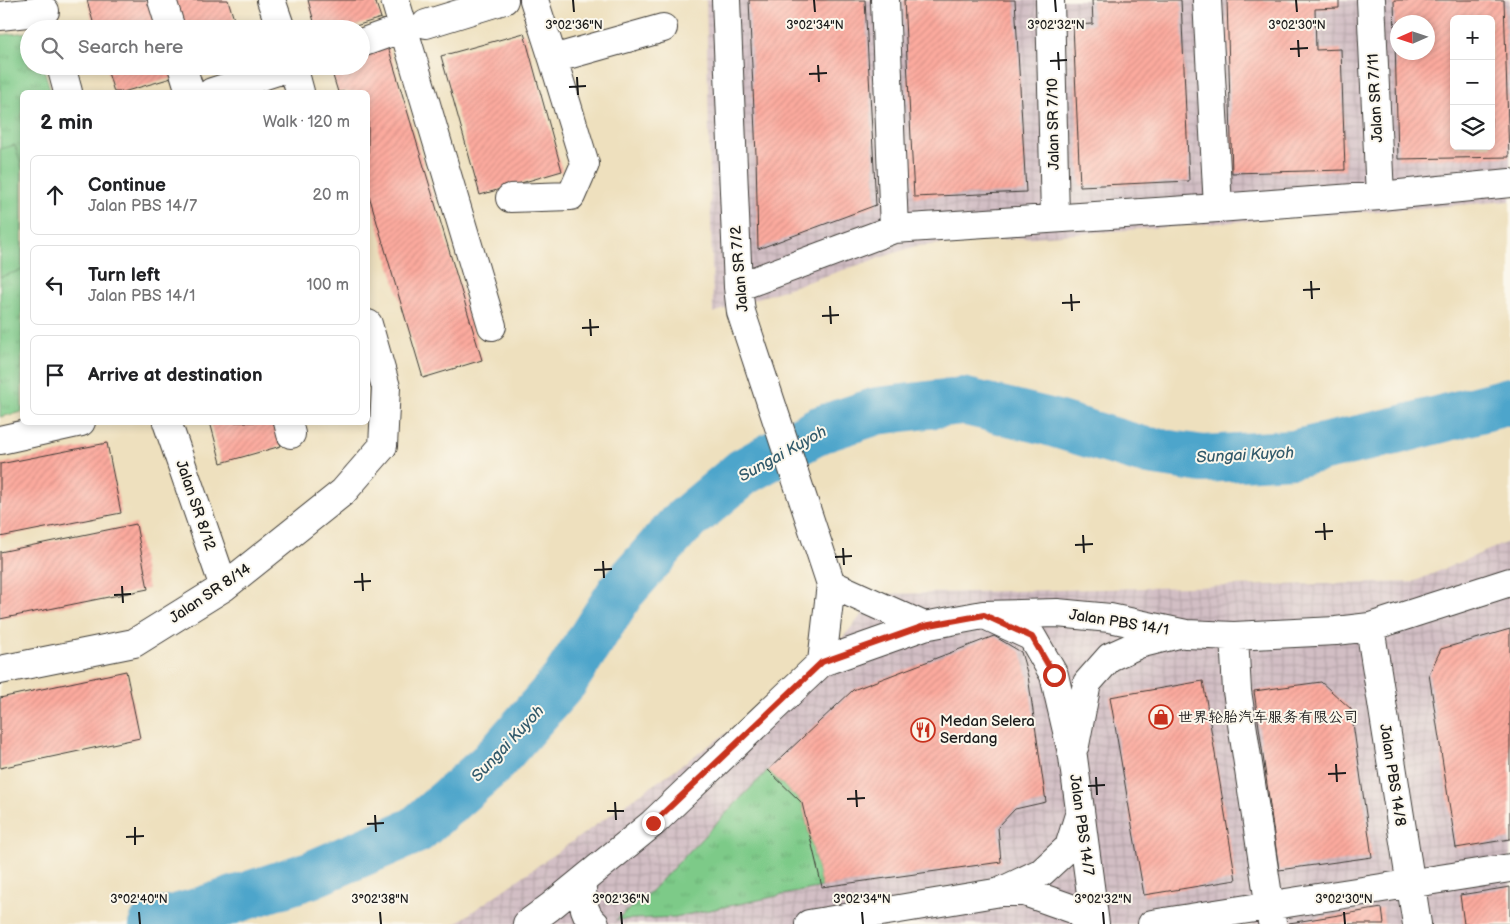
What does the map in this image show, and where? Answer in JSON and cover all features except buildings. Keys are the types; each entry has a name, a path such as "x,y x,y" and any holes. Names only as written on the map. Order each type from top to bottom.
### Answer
{"street":[{"path":"162,0 168,20"},
{"path":"271,0 278,20"},
{"path":"395,0 415,26 492,326"},
{"path":"370,40 504,0"},
{"path":"510,198 572,196 585,164 534,0"},
{"name":"Jalan SR 7/2","path":"726,0 740,300 827,572 822,662"},
{"path":"885,0 894,229"},
{"name":"Jalan SR 7/10","path":"1050,0 1055,218"},
{"path":"1207,0 1218,208"},
{"name":"Jalan SR 7/11","path":"1371,0 1380,196"},
{"path":"0,16 45,13"},
{"path":"553,59 663,28"},
{"path":"63,75 67,90"},
{"path":"185,75 189,90"},
{"path":"218,90 265,75"},
{"path":"295,75 299,90"},
{"path":"740,300 894,229 1380,196 1510,183"},
{"name":"Jalan SR 8/14","path":"0,670 134,643 224,587 343,492 383,446 386,387 370,331"},
{"path":"0,440 68,425"},
{"name":"Jalan SR 8/12","path":"168,425 224,587"},
{"path":"827,572 924,626"},
{"name":"Jalan PBS 14/1","path":"527,924 552,916 582,881 653,823 822,662 924,626 984,615 1057,612 1110,618 1186,634 1234,636 1336,632 1370,627 1510,582"},
{"name":"Jalan PBS 14/7","path":"984,615 1032,637 1054,675 1073,756 1095,924"},
{"name":"Jalan PBS 14/8","path":"1370,627 1417,924"},
{"name":"Jalan PBS 14/7","path":"1073,756 1087,683 1110,657 1139,644 1186,634"},
{"path":"1234,636 1237,691 1271,915"},
{"path":"1001,892 1042,872 1069,846 1080,812"},
{"path":"1152,924 1271,915 1411,884 1510,868"},
{"path":"582,881 583,907 594,924"},
{"path":"808,924 1001,892 1025,892 1076,910 1088,924"}],"shaded area":[{"path":"706,0 1510,0 1510,201 916,246 713,313"},
{"path":"1510,541 1510,924 455,924 815,671 879,594 1413,582"}],"green space":[{"path":"20,33 20,75 46,75 50,90 20,90 20,412 0,417 0,35"},
{"path":"15,145 20,161 20,271 0,277 0,149"},
{"path":"768,770 802,803 822,887 675,917 616,920 651,891"}],"waterway":[{"name":"Sungai Kuyoh","path":"153,924 194,913 310,875 416,830 491,764 564,681 621,592 680,525 743,472 819,430 877,411 962,401 1046,421 1142,450 1203,459 1293,454 1395,431 1510,401"}],"place":[{"name":"世界轮胎汽车服务有限公司","path":"1161,717"},
{"name":"Medan Selera Serdang","path":"923,730"}],"route":[{"path":"653,823 822,662 924,626 984,615 1032,637 1054,675"}]}
